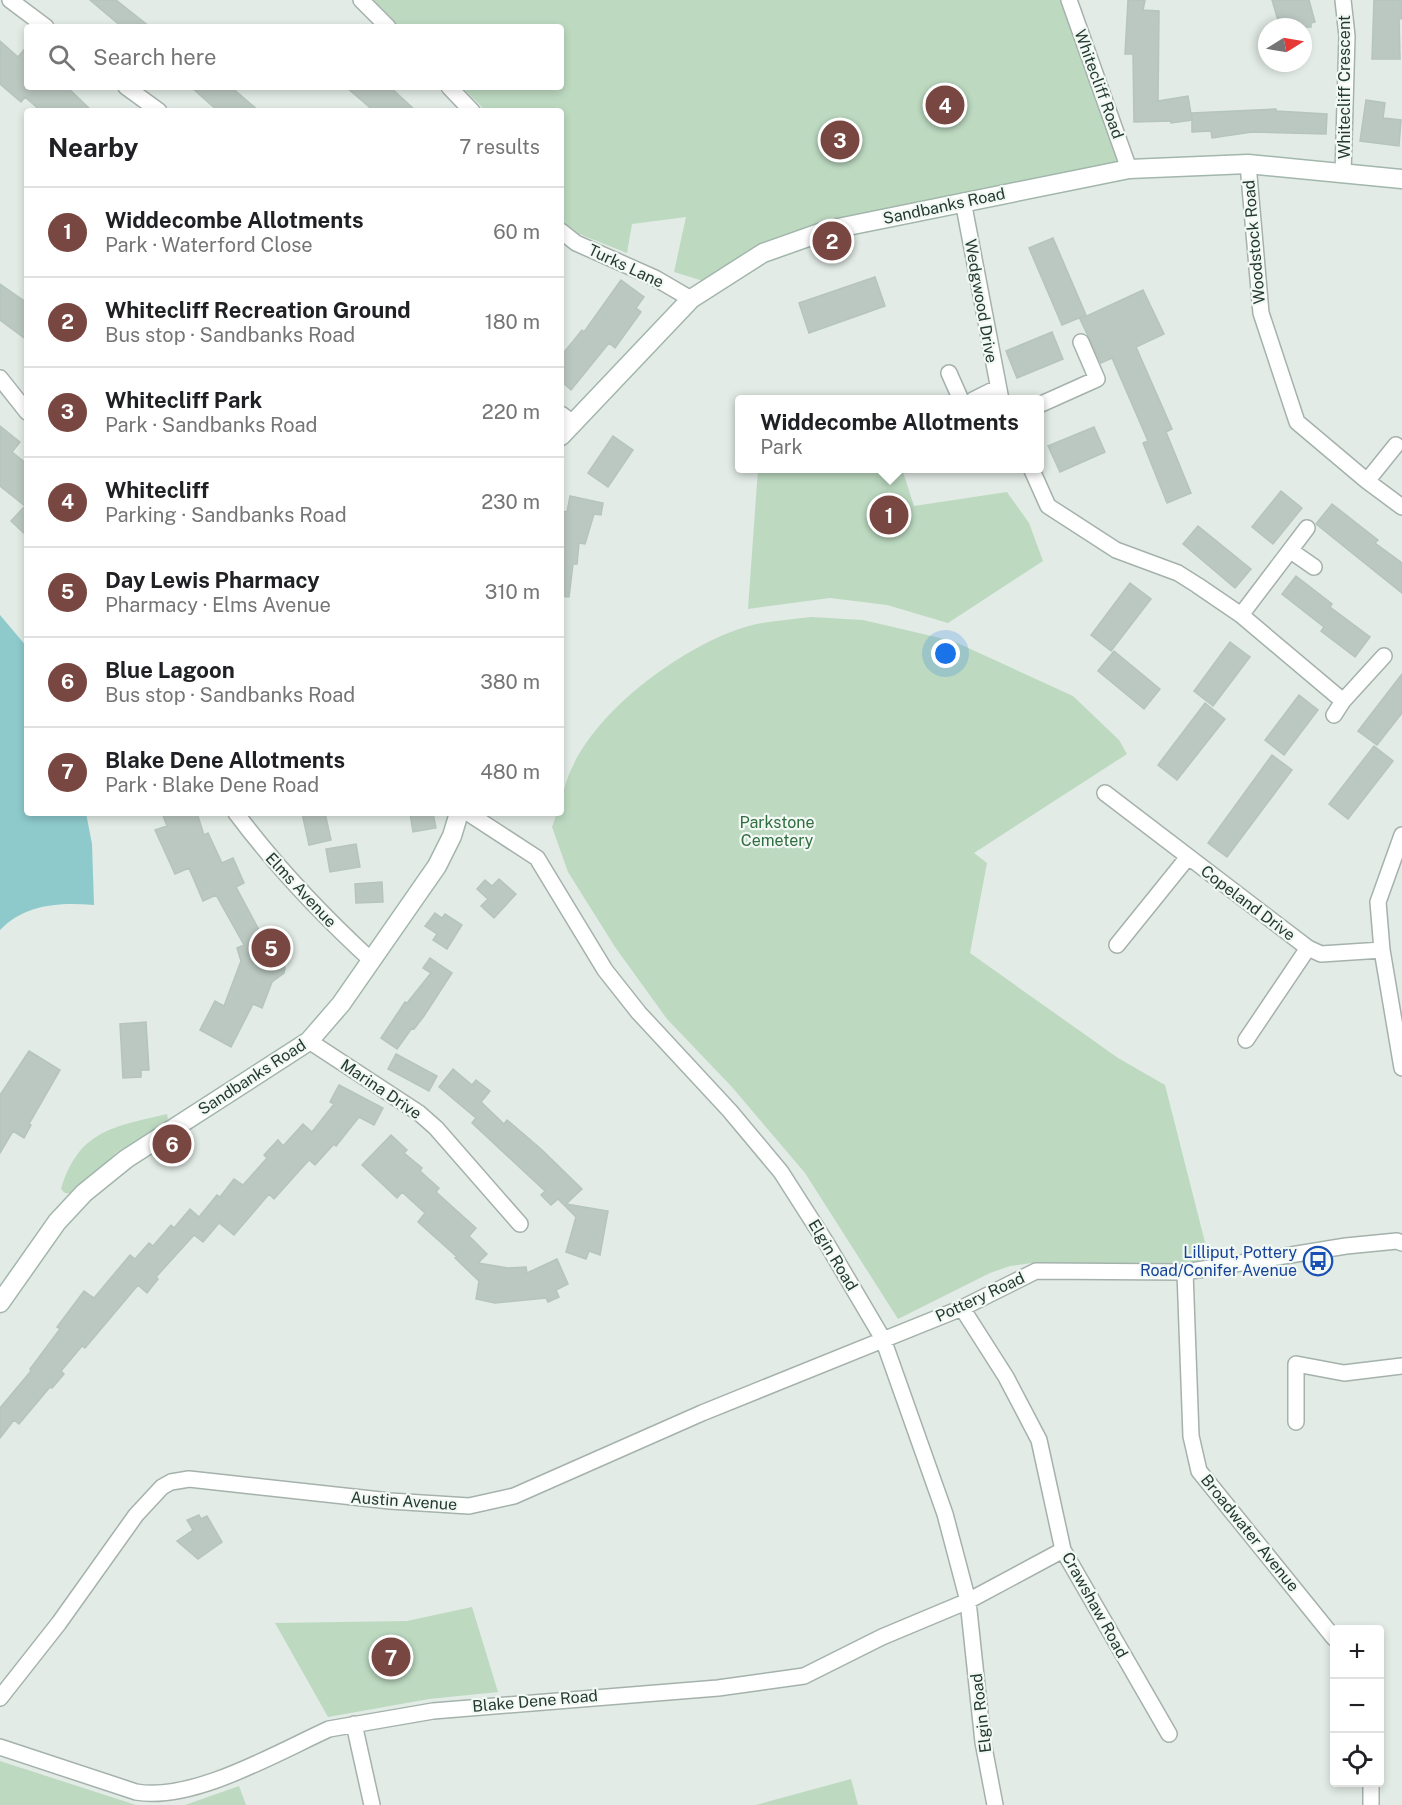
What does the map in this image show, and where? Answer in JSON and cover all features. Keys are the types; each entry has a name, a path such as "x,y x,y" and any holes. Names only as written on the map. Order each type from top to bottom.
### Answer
{"main road":[{"name":"Sandbanks Road","path":"565,424 691,299 763,253 828,231 963,201 1130,169 1248,164 1402,179"},
{"name":"Sandbanks Road","path":"0,1303 57,1222 84,1193 126,1159 309,1041 341,1004 437,866 452,836 458,816"}],"street":[{"path":"10,0 42,24"},
{"path":"361,0 385,24"},
{"name":"Whitecliff Road","path":"1069,0 1130,169"},
{"name":"Whitecliff Crescent","path":"1343,0 1347,36 1343,174"},
{"path":"130,90 155,108"},
{"path":"452,90 469,108"},
{"name":"Woodstock Road","path":"1248,164 1261,313 1297,422 1367,481"},
{"name":"Wedgwood Drive","path":"963,201 999,394"},
{"name":"Turks Lane","path":"564,233 576,243 655,278 691,299"},
{"path":"1044,403 1097,379 1081,342"},
{"path":"949,373 960,395"},
{"path":"0,378 24,408"},
{"path":"1396,445 1367,481 1402,507"},
{"path":"1033,473 1048,506 1116,550 1178,573 1241,615 1343,701"},
{"path":"1241,615 1307,528"},
{"path":"1291,550 1314,567"},
{"path":"1334,715 1343,701 1384,656"},
{"name":"Copeland Drive","path":"1105,793 1308,948 1320,954 1382,950"},
{"name":"Elms Avenue","path":"238,816 269,856 318,911 372,961"},
{"name":"Elgin Road","path":"473,816 537,858 605,969 639,1013 730,1111 781,1172 827,1244 883,1340 945,1514 968,1601 983,1742 995,1805"},
{"path":"1402,836 1378,902 1382,950 1402,1068"},
{"name":"Copeland Drive","path":"1117,945 1188,857"},
{"name":"Copeland Drive","path":"1246,1040 1308,948"},
{"name":"Marina Drive","path":"309,1041 420,1113 436,1128 520,1224"},
{"name":"Pottery Road","path":"883,1340 962,1308 1036,1271 1185,1272 1346,1246 1397,1241 1402,1243"},
{"name":"Broadwater Avenue","path":"1185,1272 1191,1437 1199,1471 1330,1632"},
{"name":"Crawshaw Road","path":"962,1308 1006,1377 1039,1440 1063,1550 1169,1734"},
{"name":"Austin Avenue","path":"0,1698 59,1623 136,1515 162,1487 171,1482 189,1479 390,1501 469,1506 514,1496 702,1413 883,1340"},
{"path":"1296,1422 1296,1364 1344,1373 1402,1366"},
{"name":"Blake Dene Road","path":"0,1747 136,1792 166,1794 184,1792 329,1729 354,1724 433,1711 718,1688 804,1676 882,1637 968,1601 1063,1550"},
{"path":"354,1724 372,1805"},
{"path":"1371,1787 1371,1805"}],"green space":[{"path":"373,0 1069,0 1129,169 828,230 713,284 674,272 686,217 632,224 627,253 579,234 564,222 564,108 483,108 465,90 564,90 564,24 396,24"},
{"path":"758,473 903,473 914,506 1007,492 1029,523 1043,561 948,623 887,605 830,598 748,609"},
{"name":"Parkstone Cemetery","path":"812,617 863,620 953,641 1073,696 1119,740 1127,754 974,853 987,863 970,953 1118,1058 1165,1085 1210,1262 1184,1266 1152,1263 1032,1263 1010,1266 990,1273 898,1319 805,1173 731,1086 667,1019 615,947 568,872 552,827 556,816 564,816 566,783 579,754 599,727 623,701 680,658 736,630 774,621"},
{"path":"167,1114 168,1119 163,1126 117,1152 73,1194 65,1193 61,1189 78,1154 100,1134 130,1123"},
{"path":"472,1607 498,1692 429,1699 328,1717 275,1623 407,1621"},
{"path":"0,1761 136,1805 0,1805"},
{"path":"851,1779 858,1805 756,1805"},
{"path":"239,1786 246,1805 185,1805"}],"water":[{"path":"0,615 24,643 24,816 87,816 92,844 94,905 68,904 32,910 10,921 0,930"}],"building":[{"path":"90,0 116,0 146,24 118,24"},
{"path":"1128,0 1145,0 1143,10 1159,11 1158,101 1188,96 1192,120 1171,123 1171,121 1134,122 1133,54 1125,54"},
{"path":"1272,0 1309,0 1315,22 1312,23 1312,18 1277,18"},
{"path":"1374,0 1402,0 1402,19 1399,18 1400,59 1372,59"},
{"path":"0,41 18,57 24,50 24,90 70,90 89,108 38,108 25,97 21,102 0,84"},
{"path":"194,90 234,90 256,108 215,108"},
{"path":"350,90 393,90 413,108 370,108"},
{"path":"1366,100 1385,103 1383,118 1401,120 1399,146 1360,141"},
{"path":"1276,109 1276,111 1327,114 1326,134 1252,132 1212,138 1211,131 1192,132 1192,113"},
{"path":"1053,238 1086,315 1062,325 1029,248"},
{"path":"875,277 885,306 809,333 799,303"},
{"path":"621,280 644,297 636,308 641,312 615,348 609,343 571,390 564,384 564,352 582,330 584,332"},
{"path":"0,284 24,301 24,338 0,320"},
{"path":"1143,290 1164,334 1136,347 1172,429 1166,432 1191,493 1167,503 1143,443 1148,441 1112,358 1101,363 1080,319"},
{"path":"1052,332 1063,359 1017,378 1006,351"},
{"path":"0,426 20,442 12,452 24,462 24,505 0,486"},
{"path":"1094,427 1105,452 1060,472 1048,446"},
{"path":"613,436 633,450 608,487 588,473"},
{"path":"1281,491 1302,508 1273,544 1252,527"},
{"path":"570,496 603,503 601,515 594,514 585,544 579,543 577,564 573,564 569,597 564,596 564,512 567,512"},
{"path":"1332,504 1378,540 1375,543 1402,563 1402,593 1316,524"},
{"path":"24,507 24,533 11,521"},
{"path":"1198,526 1251,569 1235,588 1183,544"},
{"path":"1296,576 1332,604 1330,607 1370,637 1355,657 1321,631 1324,627 1282,594"},
{"path":"1130,583 1151,599 1111,651 1091,635"},
{"path":"1230,642 1250,657 1213,706 1194,691"},
{"path":"1114,651 1160,689 1144,709 1098,671"},
{"path":"1402,674 1402,713 1377,745 1358,731"},
{"path":"1299,695 1318,710 1284,755 1265,740"},
{"path":"1205,703 1225,719 1177,780 1158,765"},
{"path":"1374,746 1393,761 1348,819 1329,804"},
{"path":"1272,755 1292,770 1227,857 1208,843"},
{"path":"163,816 198,816 204,835 208,833 222,863 233,858 244,883 236,887 265,941 274,937 282,954 279,955 285,968 284,973 272,982 262,1008 253,1004 231,1047 200,1030 215,1001 224,1006 241,961 237,948 244,945 216,895 203,901 189,868 175,874 155,830 167,826"},
{"path":"303,816 326,816 331,840 309,845"},
{"path":"410,816 434,816 436,828 413,832"},
{"path":"356,844 360,867 330,872 326,849"},
{"path":"499,879 516,894 494,918 481,906 488,899 477,889 485,880 492,886"},
{"path":"382,882 383,902 356,903 355,884"},
{"path":"435,913 442,918 445,914 462,925 447,949 433,940 437,934 425,926"},
{"path":"430,958 452,973 424,1016 397,1049 381,1038 405,1002 407,1003 431,973 423,968"},
{"path":"146,1022 149,1070 141,1070 141,1077 123,1078 120,1024"},
{"path":"29,1051 60,1070 29,1124 31,1125 24,1138 13,1131 0,1153 0,1095"},
{"path":"396,1054 437,1076 429,1091 388,1069"},
{"path":"453,1069 472,1085 476,1080 490,1091 481,1102 504,1124 507,1120 541,1149 582,1189 566,1204 608,1211 600,1255 589,1251 586,1259 566,1252 576,1217 558,1199 551,1205 541,1195 545,1191 472,1123 476,1118 439,1087"},
{"path":"339,1085 383,1108 374,1125 359,1117 336,1146 334,1144 315,1165 309,1160 274,1199 269,1194 234,1235 219,1223 203,1242 194,1235 156,1277 158,1279 147,1293 138,1285 85,1348 82,1346 61,1371 64,1374 52,1388 50,1387 19,1424 14,1420 0,1438 0,1408 31,1371 30,1369 60,1329 57,1327 84,1291 94,1298 130,1255 135,1259 149,1243 153,1246 171,1225 174,1228 190,1209 199,1217 217,1195 220,1197 234,1179 243,1185 267,1158 264,1155 278,1140 283,1146 303,1124 312,1132 334,1104 330,1102"},
{"path":"391,1135 407,1150 404,1153 422,1168 420,1171 439,1188 436,1192 476,1228 469,1236 487,1254 478,1263 508,1268 526,1267 527,1273 557,1259 568,1284 556,1290 559,1297 548,1302 546,1298 495,1303 476,1299 479,1281 455,1258 457,1257 418,1222 425,1213 402,1192 397,1198 362,1165"},
{"path":"199,1515 201,1519 207,1516 222,1542 198,1559 177,1541 193,1530 187,1520"}],"place":[{"name":"Whitecliff","path":"945,105"},
{"name":"Whitecliff Park","path":"840,140"},
{"name":"Whitecliff Recreation Ground","path":"832,241"},
{"name":"Widdecombe Allotments","path":"889,515"},
{"name":"Day Lewis Pharmacy","path":"271,948"},
{"name":"Blue Lagoon","path":"172,1144"},
{"name":"Lilliput, Pottery Road/Conifer Avenue","path":"1318,1261"},
{"name":"Blake Dene Allotments","path":"391,1657"}]}
